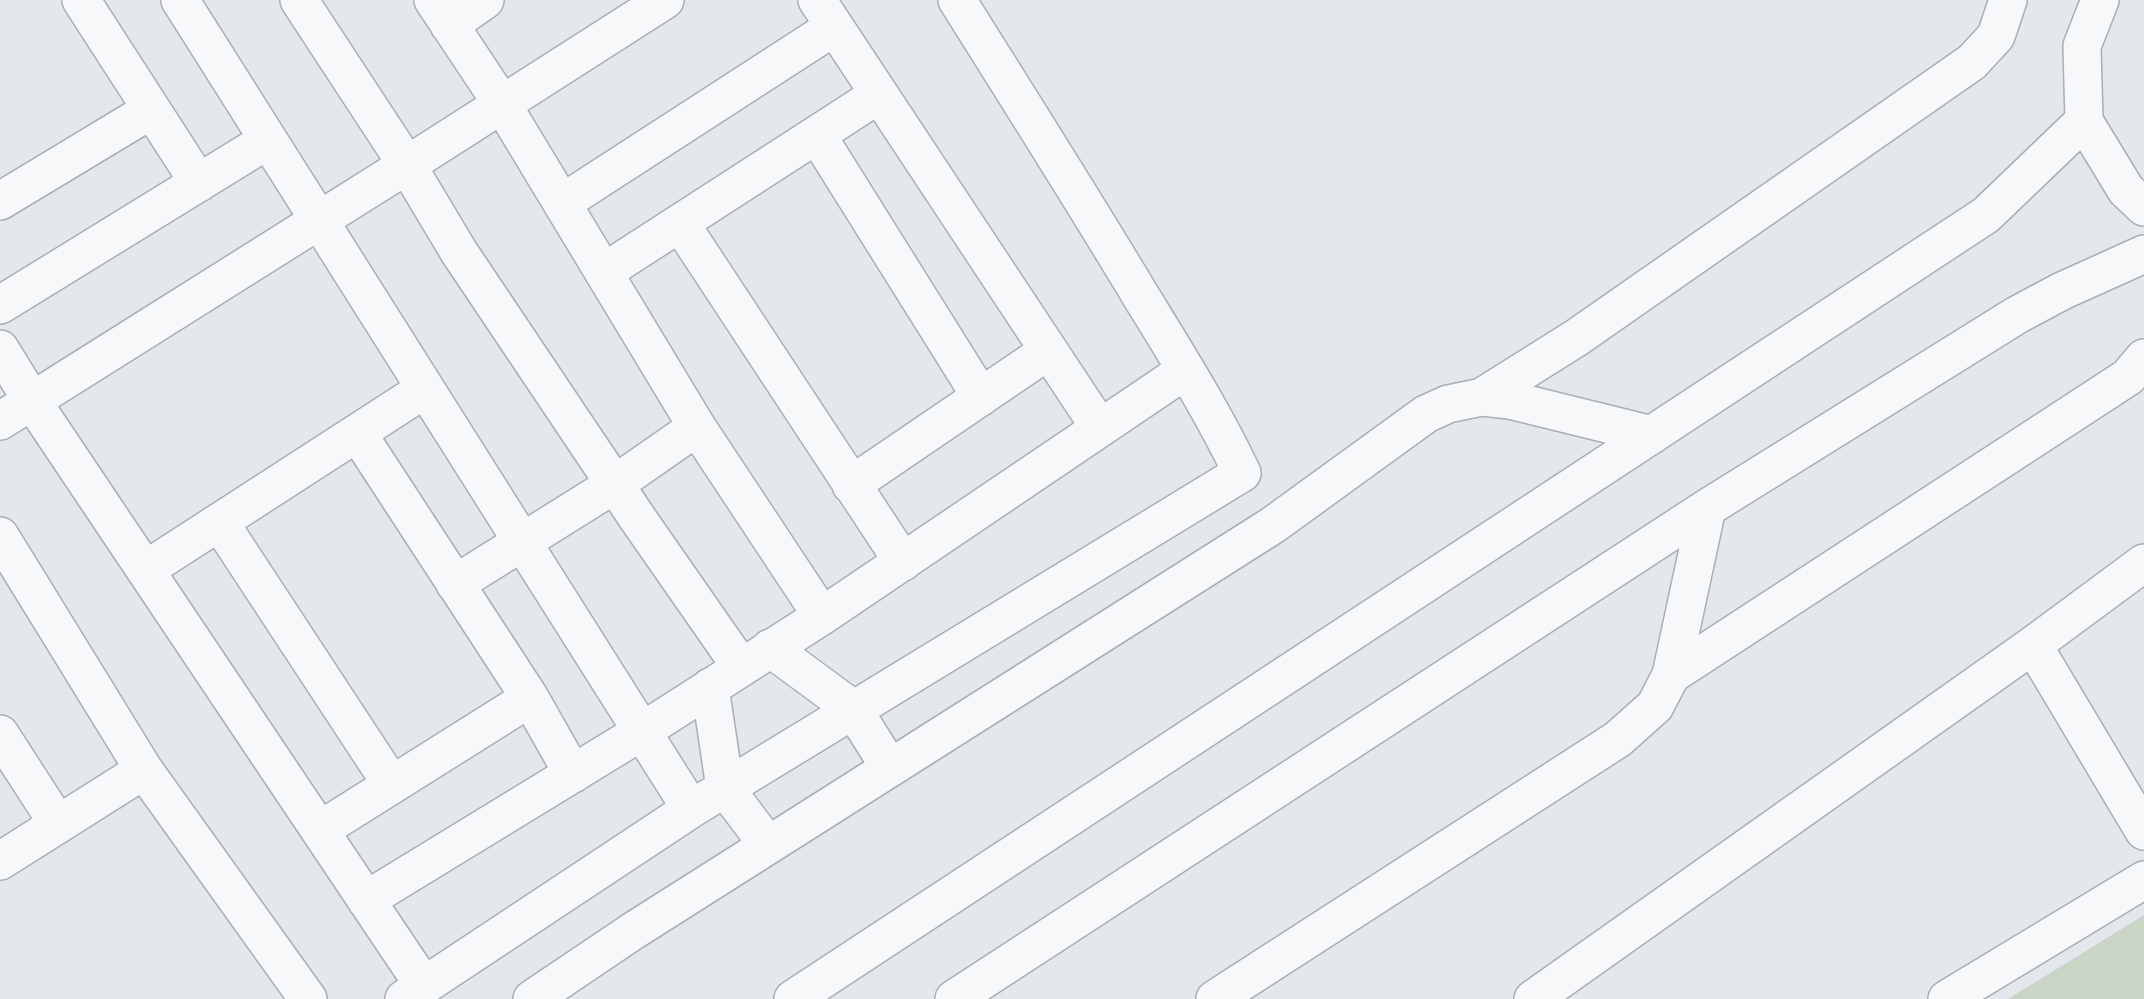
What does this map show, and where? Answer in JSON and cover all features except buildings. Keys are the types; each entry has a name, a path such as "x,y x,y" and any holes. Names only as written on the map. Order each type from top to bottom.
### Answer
{"street":[{"path":"81,0 199,183"},
{"path":"180,0 691,809"},
{"path":"299,0 407,165 459,252 615,484 756,658 853,709 890,768"},
{"path":"485,0 441,12 502,104 697,427 822,616"},
{"path":"0,421 665,0"},
{"path":"0,349 32,401 366,900 414,993 691,809 1242,473 1224,435 1109,242 957,0"},
{"path":"1482,397 1576,338 1972,62 1996,36 2008,0"},
{"path":"2100,0 2082,46 2084,121 2126,190 2144,207"},
{"path":"562,203 826,13 1100,428"},
{"path":"604,272 878,95"},
{"path":"0,201 151,110"},
{"path":"793,999 1986,215 2084,121"},
{"path":"817,135 981,397"},
{"path":"0,305 268,140"},
{"path":"680,223 903,562"},
{"path":"954,999 1707,508 2017,315 2062,291 2142,264"},
{"path":"851,485 1048,351"},
{"path":"1671,675 2128,377 2144,358"},
{"path":"366,900 641,732 822,616 1186,370"},
{"path":"145,570 425,389"},
{"path":"532,999 768,845 1273,525 1426,414 1448,404 1482,397 1510,400 1652,435"},
{"path":"455,584 615,484 697,427"},
{"path":"358,434 530,698 573,774"},
{"path":"1215,999 1619,740 1655,706 1671,675 1707,508"},
{"path":"219,523 392,785"},
{"path":"0,536 144,770 308,999"},
{"path":"1536,998 2034,645 2144,563"},
{"path":"2034,645 2144,831"},
{"path":"710,687 725,788 768,845"},
{"path":"320,830 530,698"},
{"path":"0,734 58,824"},
{"path":"0,861 144,770"},
{"path":"1947,999 2144,880"}],"green space":[{"path":"2144,915 2144,999 2008,999"}]}
